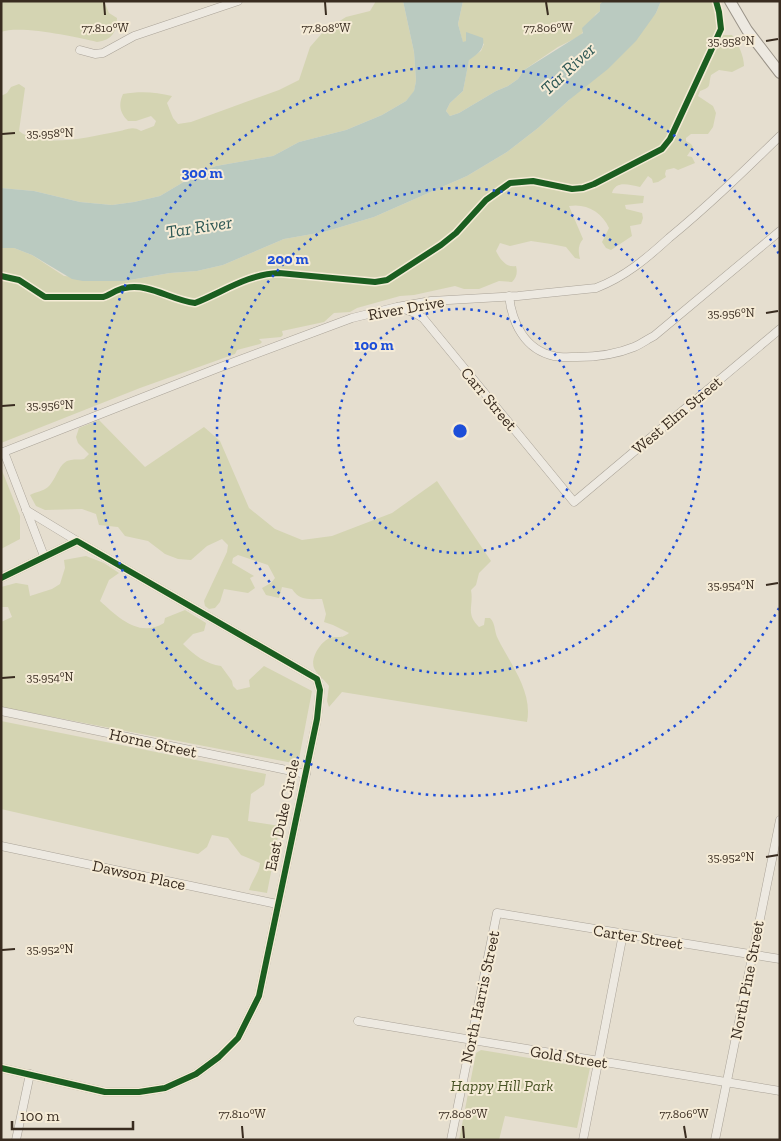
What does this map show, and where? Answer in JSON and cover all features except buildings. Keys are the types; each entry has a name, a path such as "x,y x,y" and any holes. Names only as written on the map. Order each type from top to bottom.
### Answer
{"main road":[{"path":"730,1 746,30 780,74"}],"street":[{"path":"80,50 95,54 102,53 134,36 238,1"},
{"name":"River Drive","path":"3,452 352,318 431,301 596,288 623,275 640,264 698,214 780,136"},
{"path":"509,296 511,313 516,326 527,341 540,350 554,356 588,357 610,354 634,347 654,336 780,232"},
{"name":"Carr Street","path":"397,307 416,313 423,318 574,502"},
{"name":"West Elm Street","path":"574,502 780,329"},
{"path":"3,452 44,556"},
{"name":"East Duke Circle","path":"1,1068 105,1092 139,1092 165,1088 196,1074 219,1057 238,1038 260,996 277,904 306,774 320,690 316,679 26,510"},
{"path":"1,578 77,541"},
{"name":"Horne Street","path":"1,711 306,774"},
{"name":"North Pine Street","path":"715,1140 780,820"},
{"name":"Dawson Place","path":"1,846 277,904"},
{"name":"Carter Street","path":"497,913 780,959"},
{"name":"North Harris Street","path":"451,1140 497,913"},
{"path":"584,1140 623,934"},
{"name":"Gold Street","path":"358,1021 780,1091"},
{"path":"16,1140 30,1074"}],"green space":[{"path":"1,1 104,1 109,13 117,18 116,28 106,40 97,42 34,31 10,30 1,32"},
{"path":"376,1 403,1 414,52 416,81 414,92 406,101 382,115 346,130 299,142 273,156 216,166 202,171 160,196 134,202 112,205 80,202 34,191 1,188 1,96 7,93 11,87 19,84 25,88 19,131 40,139 52,141 79,139 131,128 141,131 154,126 156,121 151,116 136,121 128,121 125,118 121,109 121,102 123,94 129,93 148,92 172,96 167,103 173,118 178,124 191,122 279,90 299,80 310,47 324,31 346,17 370,11"},
{"path":"463,1 603,1 600,4 600,11 580,36 558,47 524,70 518,79 508,86 450,116 446,111 450,103 463,91 469,59 481,51 484,44 466,33 466,41 463,43 458,24"},
{"path":"661,1 712,1 718,16 719,30 724,35 732,35 742,54 744,66 732,72 719,70 711,75 708,87 700,91 698,96 713,106 716,113 713,127 708,134 691,134 686,138 686,141 693,147 687,156 692,157 695,163 678,170 674,168 666,170 666,177 658,182 653,183 652,179 648,176 640,187 623,184 614,189 612,193 644,196 643,203 625,205 626,209 642,213 641,224 630,226 632,236 611,250 606,248 602,242 609,228 602,217 587,207 569,206 583,239 579,248 580,259 575,258 566,247 551,244 531,241 510,246 500,243 496,251 499,257 509,266 516,266 515,279 512,282 499,281 479,289 464,289 455,286 414,295 400,296 357,308 350,312 334,313 324,322 282,331 283,335 281,337 259,339 262,342 260,344 237,350 235,354 140,388 1,443 1,248 14,248 32,255 64,276 124,281 170,273 197,271 223,265 284,239 324,232 374,217 467,176 507,152 538,128 569,100 656,13"},
{"path":"99,420 145,467 204,427 220,441 249,508 275,529 302,540 332,536 392,513 437,481 491,561 479,573 476,585 471,590 472,618 479,627 484,625 485,618 490,618 493,623 497,636 524,689 528,711 527,722 342,692 329,707 327,701 329,686 315,671 313,664 315,655 317,650 327,640 349,633 324,622 326,614 322,599 309,599 298,596 292,589 282,587 279,598 266,595 262,588 271,583 275,578 268,565 238,555 233,558 232,563 254,576 250,578 255,588 248,593 224,589 220,602 215,608 209,609 205,606 204,601 227,552 228,545 222,539 207,546 191,560 178,559 165,554 148,541 125,536 118,527 99,525 96,514 82,509 45,510 36,506 30,495 48,487 67,461 84,459 89,454 78,443 76,437 79,428"},
{"path":"1,468 20,516 20,539 1,549"},
{"path":"86,556 104,563 119,573 109,580 100,601 114,614 130,624 146,628 155,627 164,623 165,618 185,610 206,623 204,631 193,634 183,644 200,658 221,666 237,690 250,687 249,680 264,666 312,691 298,764 1,707 1,622 12,617 8,607 1,607 1,587 16,583 28,585 30,596 52,589 60,584 65,568 64,560"},
{"path":"1,721 266,774 264,785 251,794 248,821 280,826 267,893 249,890 260,863 241,855 228,838 212,835 207,847 198,854 1,809"},
{"name":"Happy Hill Park","path":"481,1050 590,1068 577,1128 505,1116 499,1140 459,1140 476,1053"}],"water":[{"name":"Tar River","path":"403,1 463,1 458,24 463,42 466,41 466,32 483,38 482,48 469,60 463,91 450,103 446,111 450,116 508,86 518,79 524,70 583,33 582,28 600,11 600,4 603,1 661,1 656,13 636,41 608,69 507,152 467,176 374,217 324,232 284,239 223,265 197,271 170,273 124,281 83,281 72,279 32,255 14,248 1,248 1,188 34,191 80,202 112,205 134,202 160,196 202,171 216,166 273,156 299,142 346,130 382,115 406,101 414,91 416,81 414,52"}],"cycle path":[{"path":"1,276 19,280 45,297 103,297 122,289 134,287 152,290 195,303 246,280 268,274 279,273 375,282 387,280 441,245 456,233 486,200 510,183 533,181 572,189 583,188 662,149 670,139 721,29 716,1"},
{"path":"1,578 77,541 317,679 320,690 317,719 259,996 238,1038 219,1057 196,1074 165,1088 139,1092 105,1092 1,1068"}]}
